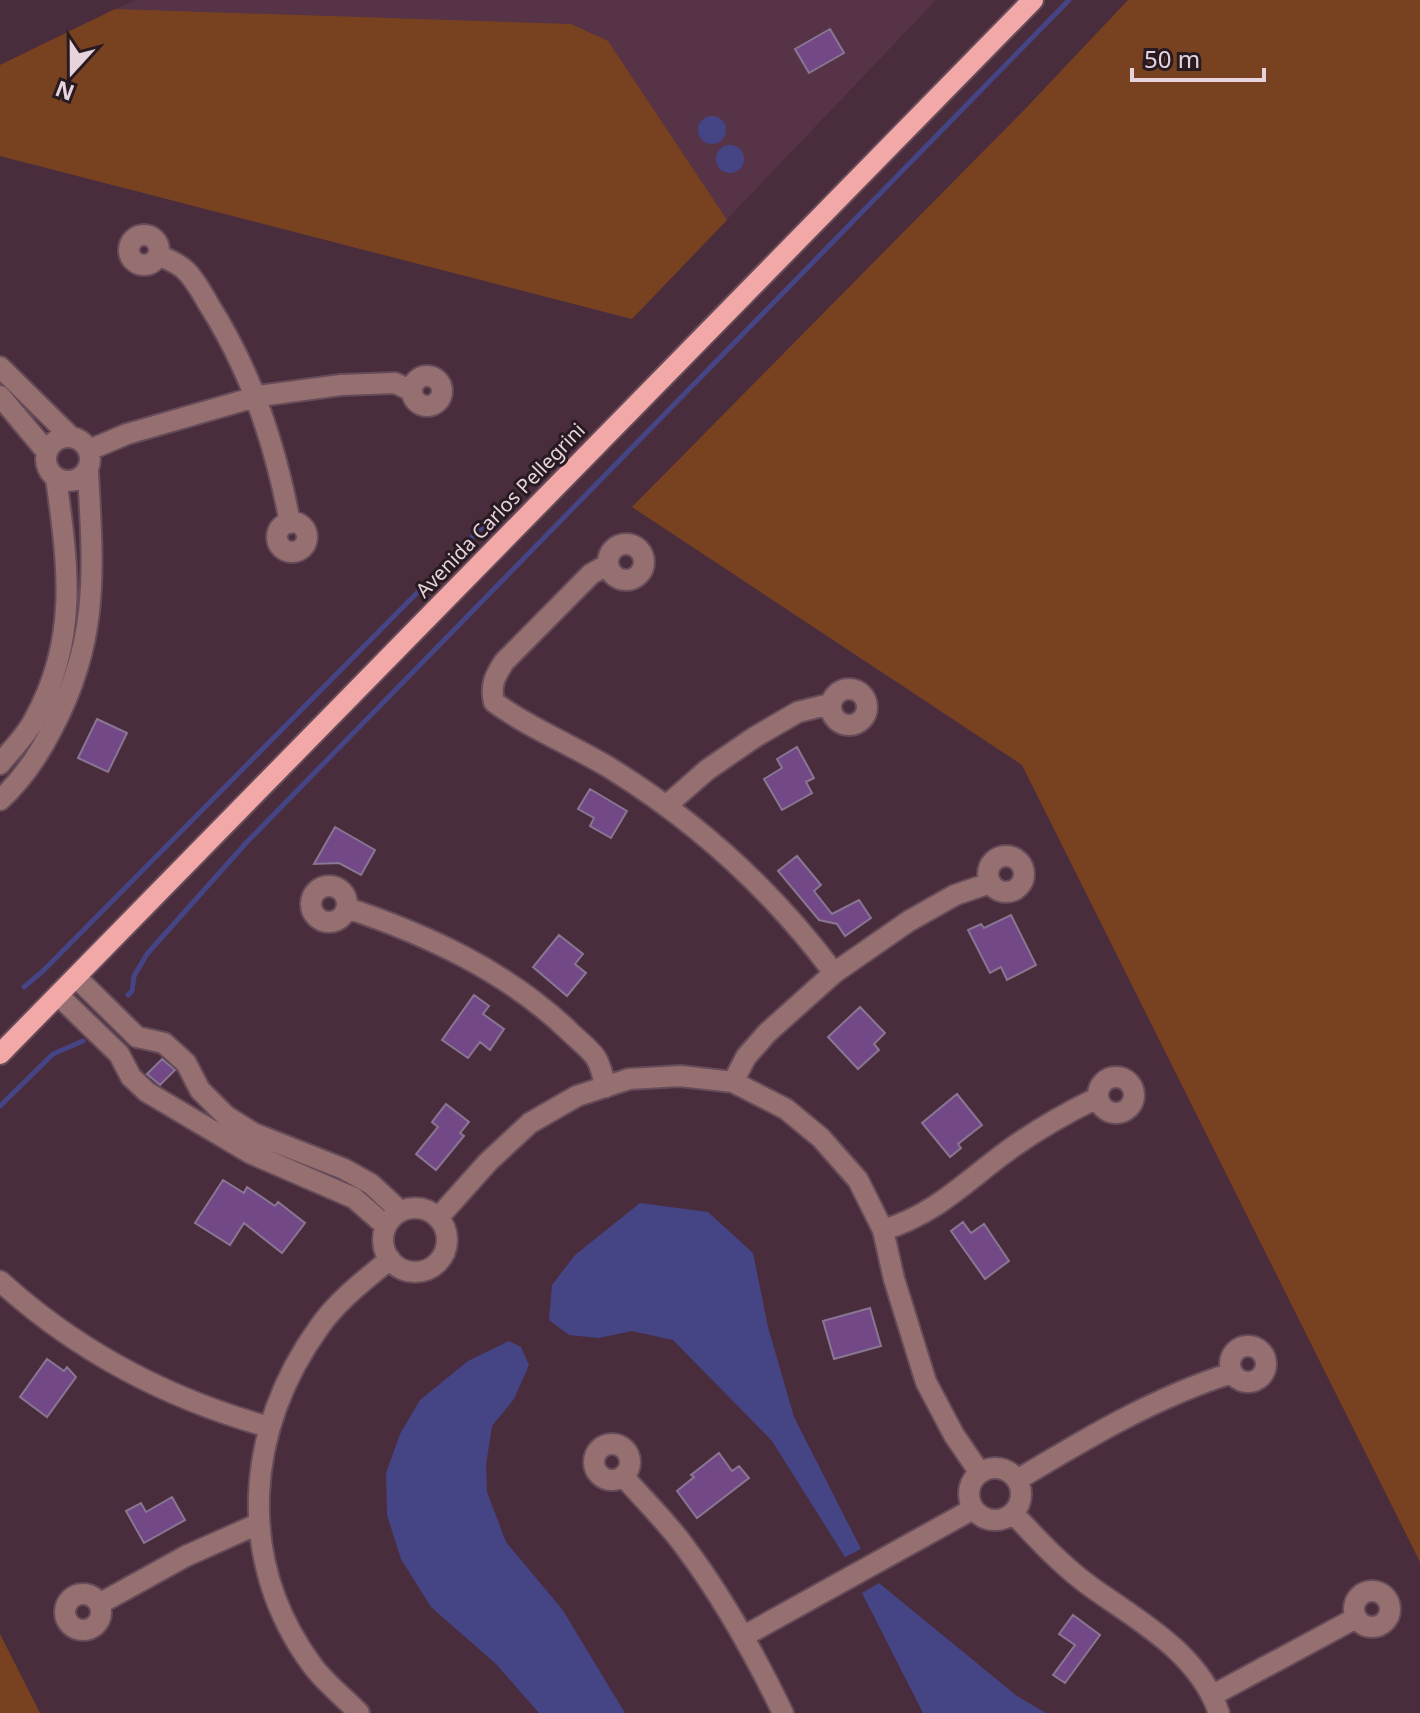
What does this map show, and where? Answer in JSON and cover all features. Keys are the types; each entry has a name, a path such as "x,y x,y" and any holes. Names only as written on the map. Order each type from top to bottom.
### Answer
{"main road":[{"name":"Avenida Carlos Pellegrini","path":"0,1054 1033,0"}],"street":[{"path":"158,255 184,268 195,282 243,367 282,479 290,523"},
{"path":"0,367 71,437"},
{"path":"89,450 127,434 254,397 341,385 395,383 412,391"},
{"path":"0,396 47,452"},
{"path":"0,764 34,722 55,672 65,623 68,567 56,478 47,466 47,452 57,440 71,437 79,439 91,457 88,471 92,584 86,641 70,694 41,750 0,800"},
{"path":"56,478 70,482 88,471"},
{"path":"607,565 591,574 504,662 491,690 494,702 611,769 666,806 761,886 803,932 834,973"},
{"path":"666,806 707,770 755,737 798,712 830,704"},
{"path":"733,1082 746,1057 767,1033 834,973 909,921 955,895 990,883"},
{"path":"347,908 427,939 496,974 551,1013 596,1058 606,1087"},
{"path":"76,977 137,1037 164,1043 186,1063 200,1090 226,1116 253,1133 344,1169 371,1184 393,1218"},
{"path":"58,995 119,1054 131,1077 147,1092 180,1113 250,1153 393,1218 420,1208 438,1218 444,1227 446,1248 434,1265 414,1272 403,1269 390,1259 383,1246 393,1218"},
{"path":"119,1054 137,1037"},
{"path":"438,1218 488,1162 530,1123 577,1096 629,1079 680,1076 733,1082 786,1109 821,1138 858,1180 883,1230 894,1279 926,1382 954,1435 980,1473"},
{"path":"180,1113 200,1090"},
{"path":"883,1230 911,1222 1004,1154 1063,1115 1097,1098"},
{"path":"359,1713 313,1667 286,1624 271,1581 258,1524 258,1482 269,1427 286,1378 321,1324 390,1259"},
{"path":"0,1281 35,1313 128,1373 221,1414 269,1427"},
{"path":"1017,1480 1092,1434 1206,1381 1232,1373"},
{"path":"996,1468 1017,1480 1020,1497 1013,1513 1005,1518 988,1519 973,1509 969,1494 974,1478 980,1473 996,1468"},
{"path":"624,1477 685,1546 744,1636 783,1713"},
{"path":"744,1636 973,1509"},
{"path":"1013,1513 1045,1548 1093,1588 1137,1617 1179,1651 1216,1704 1356,1618"},
{"path":"99,1604 186,1556 258,1524"}],"shaded area":[{"path":"135,0 936,0 632,319 0,156 0,65"},
{"path":"1128,0 1420,0 1420,1562 1022,765 632,507 1028,106"},
{"path":"115,9 571,24 608,41 727,220 632,319 0,156 0,65"},
{"path":"712,116 722,120 726,130 722,140 712,144 702,140 698,130 702,120"},
{"path":"730,145 740,149 744,159 740,169 730,173 720,169 716,159 720,149"},
{"path":"640,1203 708,1212 753,1253 768,1327 794,1417 861,1549 845,1557 772,1441 673,1340 632,1331 599,1338 569,1335 549,1320 552,1285 575,1255"},
{"path":"509,1341 521,1347 529,1365 514,1399 492,1426 486,1465 487,1492 506,1542 562,1609 625,1713 539,1713 496,1664 431,1607 401,1559 387,1515 386,1473 400,1434 420,1400 468,1361"},
{"path":"879,1583 1017,1696 1046,1713 923,1713 862,1593"},
{"path":"0,1634 40,1713 0,1713"}],"building":[{"path":"830,29 844,53 809,73 795,49"},
{"path":"97,719 127,733 108,772 78,758"},
{"path":"797,747 814,778 806,782 812,793 782,810 764,779 782,768 777,759"},
{"path":"590,789 627,811 611,838 590,826 594,818 578,809"},
{"path":"335,827 375,850 361,875 339,863 314,864"},
{"path":"797,856 821,885 814,891 832,914 859,900 871,918 845,936 837,924 819,920 778,871"},
{"path":"1011,915 1036,965 1007,980 1001,967 990,973 968,930 981,924 984,928"},
{"path":"559,935 583,954 575,964 586,973 567,996 533,967"},
{"path":"474,995 489,1006 483,1014 504,1029 490,1050 480,1042 468,1058 442,1040"},
{"path":"860,1007 885,1033 874,1044 879,1050 858,1069 828,1037"},
{"path":"162,1059 175,1070 160,1085 147,1074"},
{"path":"957,1094 982,1125 958,1144 961,1148 950,1157 922,1123"},
{"path":"446,1104 469,1122 460,1133 464,1136 436,1170 416,1154 438,1127 432,1122"},
{"path":"223,1180 244,1193 247,1187 275,1206 278,1202 305,1223 282,1253 244,1223 230,1245 195,1223"},
{"path":"963,1222 971,1233 984,1224 1009,1261 985,1279 951,1231"},
{"path":"870,1308 881,1346 834,1359 823,1321"},
{"path":"47,1359 64,1371 67,1367 76,1377 47,1417 20,1397"},
{"path":"719,1453 732,1471 739,1466 749,1478 697,1518 677,1491 694,1477 691,1475"},
{"path":"172,1497 185,1520 144,1543 126,1511 141,1503 146,1512"},
{"path":"1073,1615 1100,1635 1065,1683 1053,1675 1075,1645 1059,1634"}],"waterway":[{"path":"128,995 132,991 134,976 147,954 246,843 1069,0"},
{"path":"24,987 491,518"},
{"path":"0,1106 53,1054 83,1041"}]}
